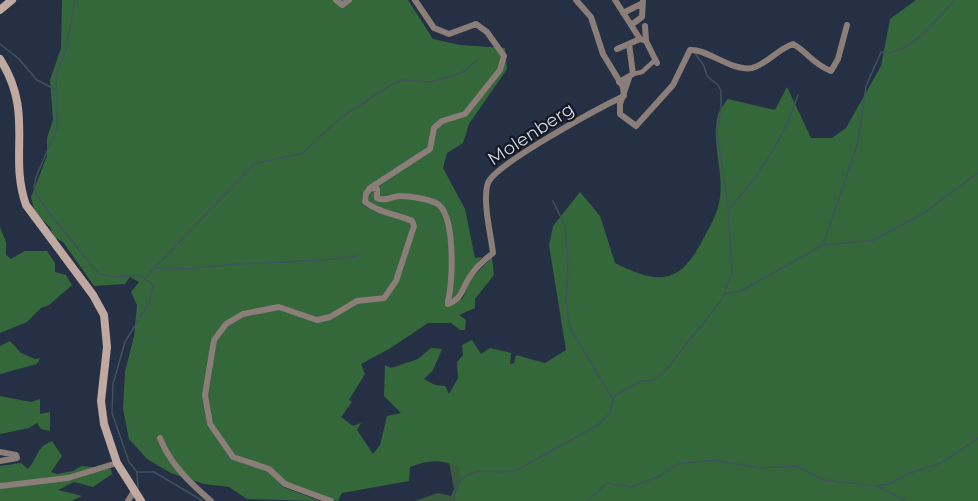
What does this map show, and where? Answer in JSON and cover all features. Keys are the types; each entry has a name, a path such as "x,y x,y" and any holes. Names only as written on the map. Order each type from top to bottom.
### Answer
{"main road":[{"path":"0,10 12,0"},
{"path":"0,59 13,82 18,97 21,189 26,205 93,295 104,315 107,335 102,410 117,463 137,496"}],"street":[{"path":"336,0 342,5 349,0"},
{"path":"331,501 285,484 269,468 233,457 210,424 205,395 208,367 214,340 226,324 243,314 279,307 317,320 330,317 357,301 384,298 396,281 414,226 412,221 397,214 375,210 365,202 366,194 370,188 430,149 434,128 442,122 465,114 500,70 504,56 486,32 476,24 448,34 434,28 415,0"},
{"path":"576,0 591,17 605,60 623,87 624,96"},
{"path":"615,0 631,25 651,47 655,62 642,72 619,82"},
{"path":"623,13 642,2 643,40"},
{"path":"631,25 643,21"},
{"path":"629,44 631,76 620,104 620,114 636,126 673,85 686,54 693,49 718,61 747,68 760,65 773,54 793,44 802,49 816,65 831,71 838,59 847,25"},
{"path":"617,49 643,40"},
{"name":"Molenberg","path":"370,188 377,189 377,198 382,200 399,196 437,203 446,212 452,277 448,304 461,296 469,277 493,253 486,191 493,175 567,126 624,96"},
{"path":"160,438 168,455 187,480 211,501"},
{"path":"0,452 16,455 17,458 0,460"},
{"path":"0,486 68,478 117,463"},
{"path":"128,501 137,496"}],"green space":[{"path":"62,0 408,0 433,39 460,45 505,48 507,69 469,124 463,143 447,153 443,168 465,209 475,258 482,257 453,298 450,300 452,241 447,211 427,199 398,197 382,199 370,186 363,193 362,204 410,223 411,227 394,279 382,295 356,299 329,315 317,317 279,304 225,322 211,339 203,395 207,425 231,459 268,471 283,487 320,501 247,499 229,487 204,484 171,473 147,459 129,439 123,409 125,372 134,336 137,305 131,292 139,282 130,277 125,284 94,286 63,242 54,237 50,227 35,213 31,197 47,156 47,138 53,120 50,80 61,48"},
{"path":"916,0 978,0 978,501 453,501 460,482 460,469 448,463 435,461 410,467 409,481 342,493 338,501 313,495 286,483 270,467 234,455 212,423 207,395 215,341 227,325 244,316 279,309 317,322 358,303 385,299 398,282 416,226 413,220 367,202 371,190 375,191 376,199 431,202 442,211 448,236 449,306 463,298 471,279 492,257 494,275 475,299 475,308 459,315 466,320 465,330 460,330 451,323 428,323 389,349 361,364 365,374 349,400 352,402 341,417 353,426 361,423 357,430 373,454 380,445 387,416 401,413 384,396 385,365 391,368 418,359 431,348 442,349 433,370 424,379 435,385 445,386 449,394 458,378 457,362 463,355 462,345 472,340 481,354 490,348 511,353 510,364 514,363 516,355 545,363 566,350 549,245 553,226 580,192 600,216 615,263 643,275 655,277 666,277 675,273 693,256 717,211 721,184 716,126 719,113 728,99 775,110 787,87 811,138 832,138 846,128 881,66 890,19"},
{"path":"0,227 6,242 6,255 11,259 25,251 47,251 55,263 55,272 66,275 72,285 49,305 41,308 27,322 0,333"},
{"path":"10,341 21,353 35,359 40,358 37,364 0,374 0,346"},
{"path":"0,396 31,402 40,399 40,414 50,412 50,431 41,429 37,423 29,428 0,434"},
{"path":"52,441 62,456 51,472 57,474 73,471 81,466 111,469 112,474 93,487 74,482 58,490 82,496 71,501 0,501 0,466 21,463 28,469 43,446"},
{"path":"449,462 460,469 460,482 453,501 415,501 438,493 451,496 454,489"}],"waterway":[{"path":"75,0 66,49 56,75 57,128 34,187 52,217 99,274 117,277 139,275 153,285 149,303 125,342 113,384 112,413 129,462 137,472 138,488"},
{"path":"823,245 858,142 866,86 881,52 902,49 912,43 954,0"},
{"path":"0,44 18,58 37,80 58,91"},
{"path":"454,501 458,483 471,473 517,470 598,425 610,413 614,396 641,381 653,380 663,373 721,301 732,274 728,208 717,131 721,111 721,91 718,85 707,76 704,66 694,52"},
{"path":"145,278 254,164 303,153 340,118 392,84 404,80 430,82 442,79 463,72 478,59"},
{"path":"729,208 761,170 786,125 798,95"},
{"path":"725,294 741,291 823,245 874,240 922,214 978,173"},
{"path":"553,201 565,226 568,267 566,300 570,328 612,398"},
{"path":"155,268 191,269 357,256"},
{"path":"587,501 607,483 631,487 658,477 677,464 714,460 760,468 796,466 824,480 875,486 889,484 910,473 941,463 978,438"},
{"path":"138,472 154,472 203,501"},
{"path":"876,486 907,501"}]}
